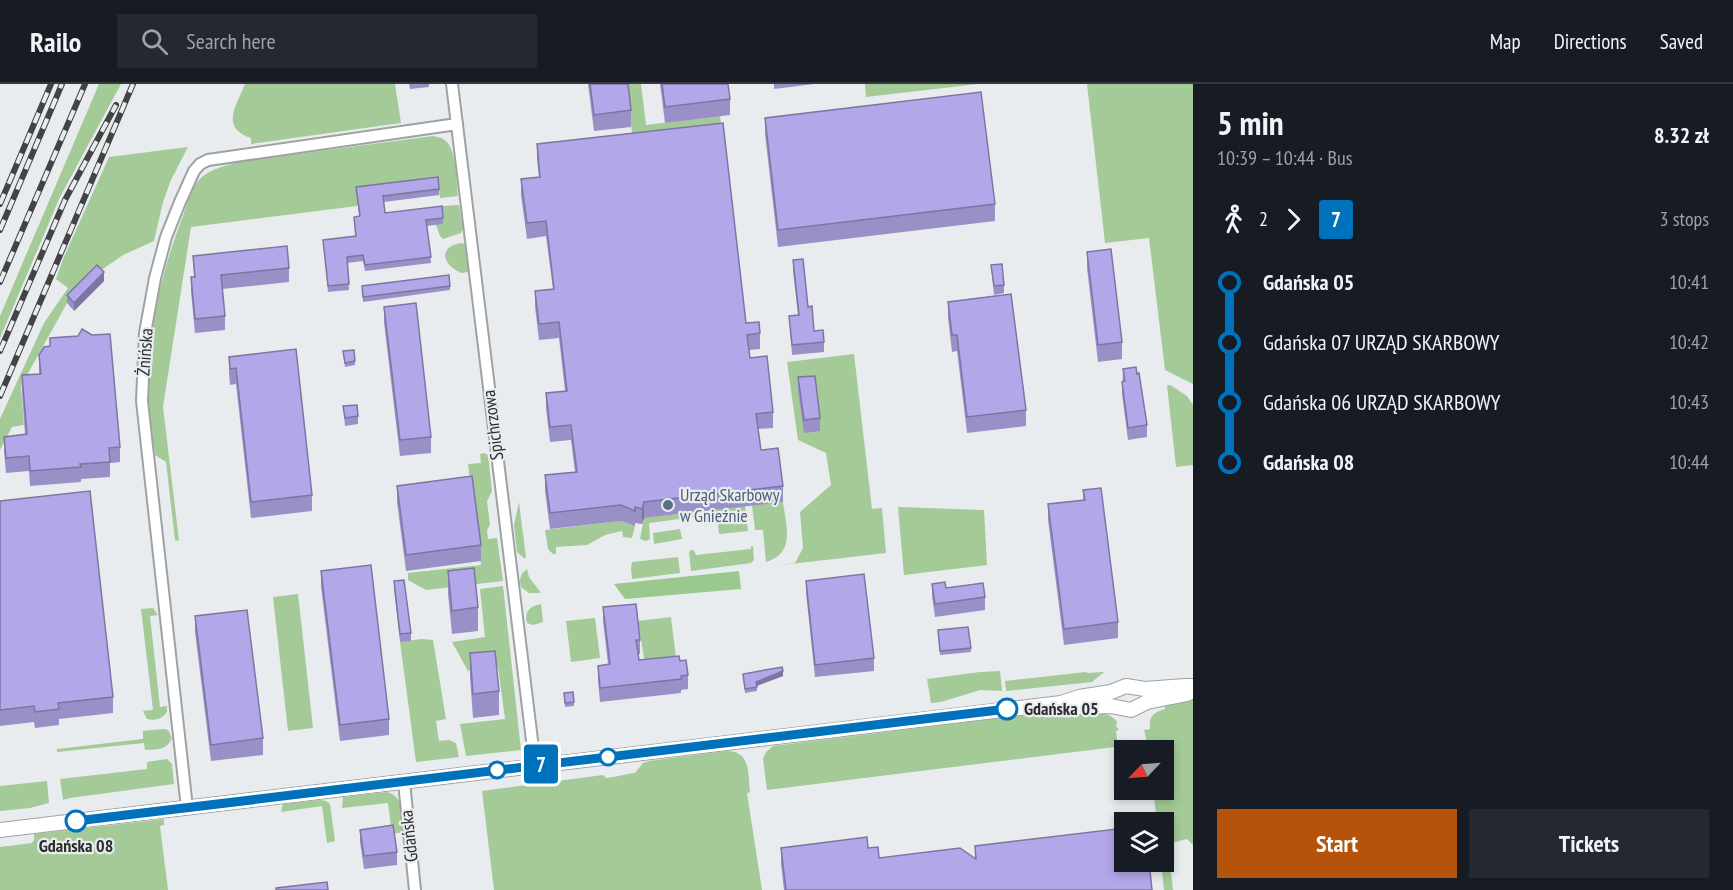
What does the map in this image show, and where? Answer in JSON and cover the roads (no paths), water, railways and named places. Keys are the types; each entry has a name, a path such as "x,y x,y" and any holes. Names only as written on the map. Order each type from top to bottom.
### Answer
{"street":[{"name":"Spichrzowa","path":"452,84 535,765"},
{"name":"Żnińska","path":"187,808 142,401 145,333 155,278 176,211 194,171 208,160 457,124"},
{"path":"0,831 1061,703 1126,686 1145,689 1193,686"},
{"path":"1136,688 1141,699 1138,706"},
{"path":"1120,689 1116,696 1120,707"},
{"path":"1061,703 1079,707 1120,707 1131,710 1147,702 1193,691"},
{"name":"Gdańska","path":"404,782 415,890"}],"railway":[{"path":"0,204 51,84"},
{"path":"0,230 62,84"},
{"path":"0,282 85,84"},
{"path":"0,396 133,84"},
{"path":"0,351 65,200 116,105"}],"place":[{"name":"Urząd Skarbowy w Gnieźnie","path":"668,505"},
{"name":"Gdańska 05","path":"1007,709"},
{"name":"Gdańska 08","path":"76,821"}]}
